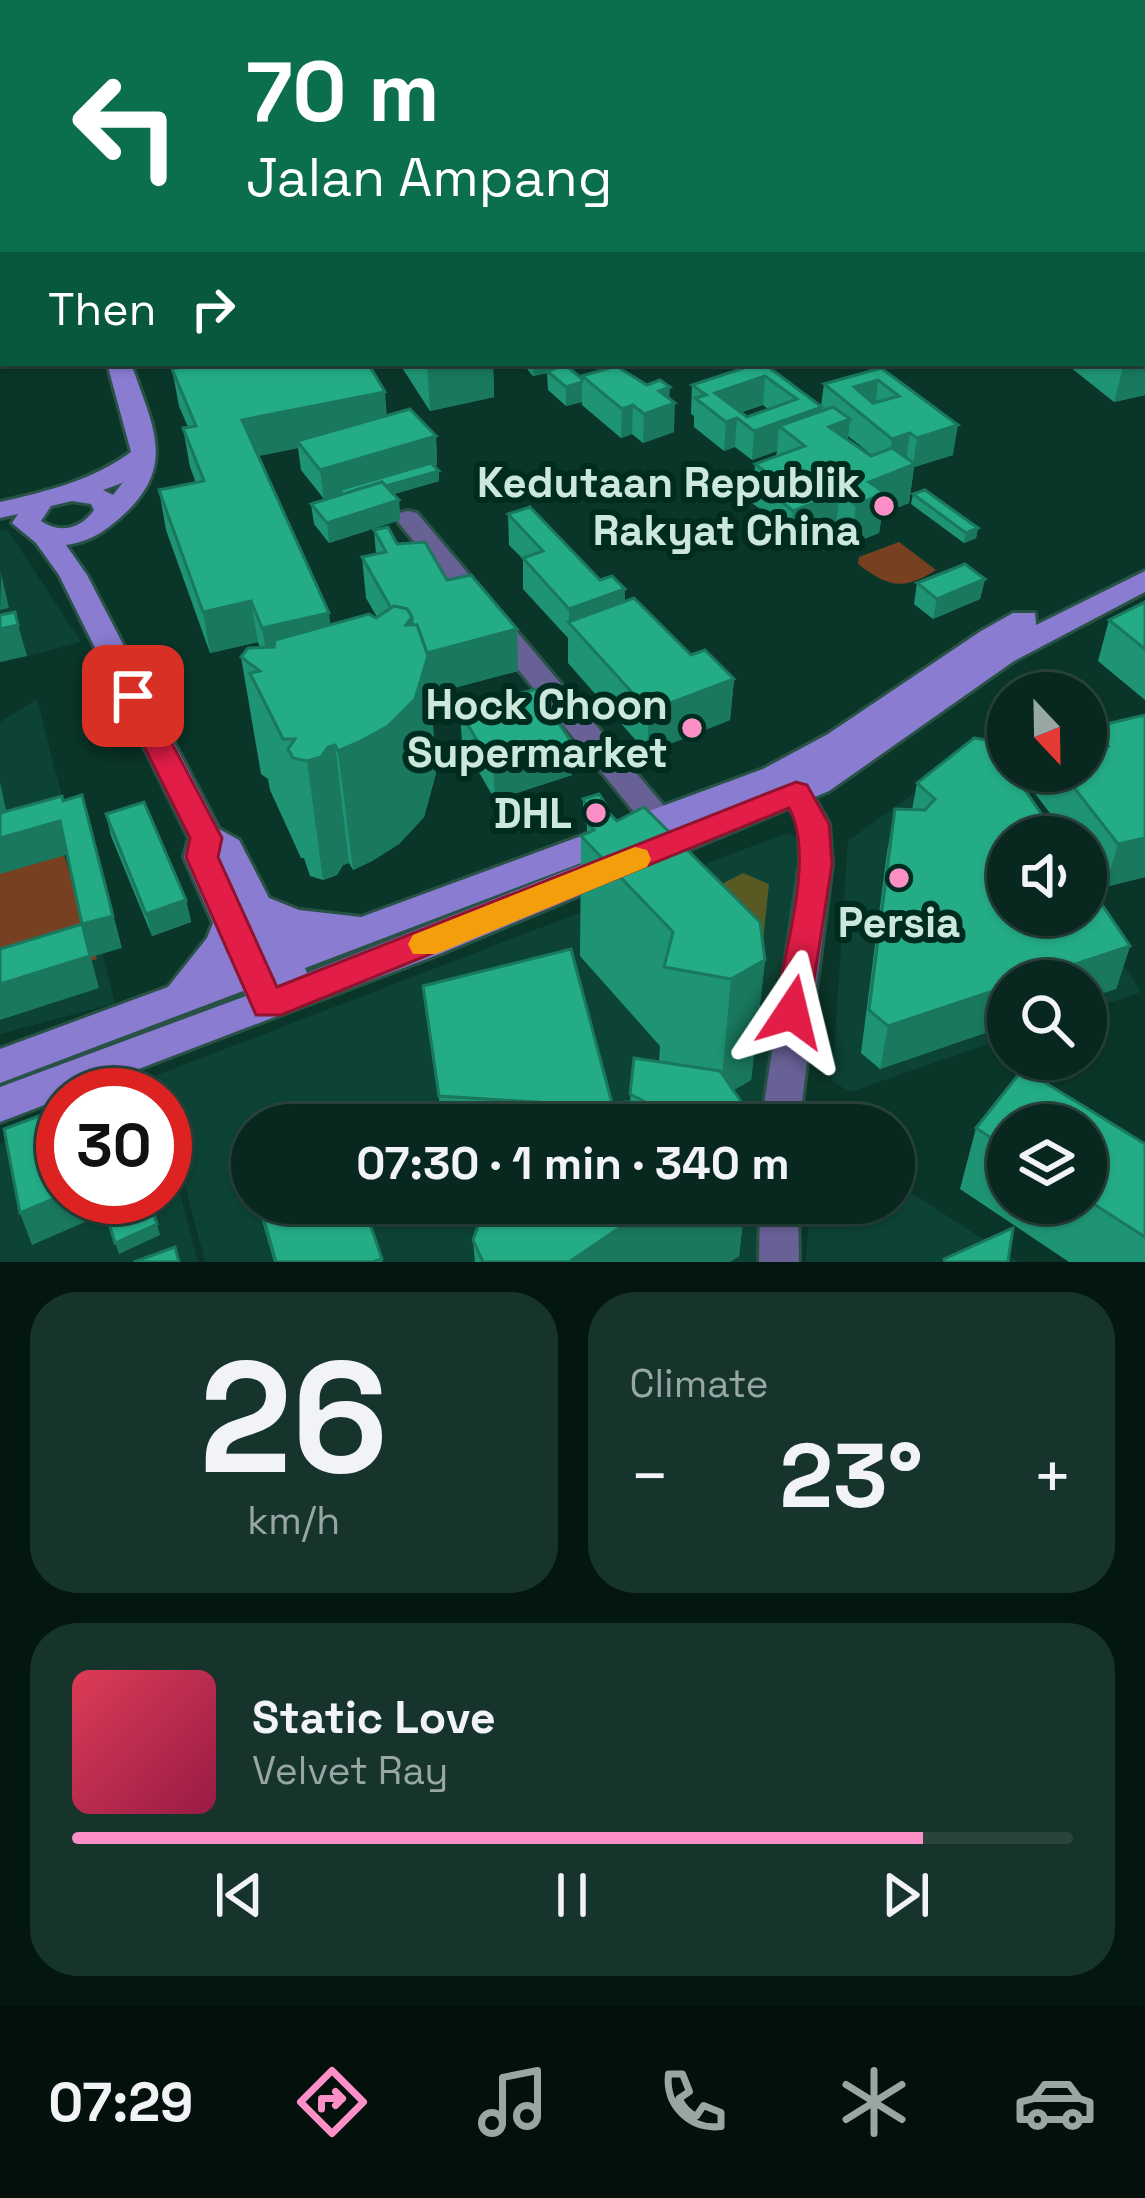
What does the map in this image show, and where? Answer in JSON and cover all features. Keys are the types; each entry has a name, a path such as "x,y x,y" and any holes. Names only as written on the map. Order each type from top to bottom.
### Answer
{"main road":[{"path":"73,575 75,548 137,490 147,467 126,366"},
{"path":"22,515 113,477 145,454"},
{"path":"72,493 101,498 95,525"},
{"path":"22,515 95,525"},
{"path":"22,515 73,575 206,838 202,857 244,916 276,983"},
{"path":"0,1066 178,1001 276,983 376,927 823,755 980,643 1145,562"},
{"path":"0,1106 276,983 796,793 829,776 1003,654 1145,580"},
{"path":"244,916 327,930 376,927"},
{"path":"178,1001 244,916"}],"street":[{"path":"416,527 658,820"},
{"path":"783,1104 816,864 814,824 796,793"},
{"path":"779,1224 779,1262"}],"shaded area":[{"path":"7,529 81,642 0,663 0,531"},
{"path":"899,542 936,570 896,584 858,564 859,557"},
{"path":"37,699 115,1003 0,1034 0,722"},
{"path":"979,746 987,792 994,792 1001,816 987,816 987,936 1104,936 1141,992 1107,1004 1107,960 987,960 987,1044 850,1092 832,1081 848,841"},
{"path":"787,833 801,840 775,1104 231,1104 231,1224 764,1224 760,1262 205,1262 192,1211 192,1068 175,1068"},
{"path":"64,855 97,959 0,989 0,873"},
{"path":"743,873 769,884 762,951 714,888"},
{"path":"36,1130 36,1224 188,1224 198,1262 0,1262 0,1144"},
{"path":"915,1195 1019,1262 806,1262 809,1224 915,1224"}],"building":[{"path":"370,366 385,392 242,420 329,613 262,628 251,601 203,612 159,490 204,481 183,428 196,426 172,369"},
{"path":"567,366 582,382 566,387 547,371"},
{"path":"616,366 647,385 660,380 670,387 659,391 675,403 644,414 633,405 622,409 582,376"},
{"path":"750,366 767,366 822,407 754,431 737,418 726,422 695,398 706,395 692,385","holes":["765,376 797,399 747,417 715,393"]},
{"path":"881,368 958,425 917,438 910,433 892,439 824,384","holes":["878,380 899,396 873,403 854,387"]},
{"path":"833,407 850,419 829,427 871,456 892,448 915,464 869,482 885,493 856,505 840,493 793,511 766,489 781,483 755,464 805,446 779,426"},
{"path":"410,409 436,436 320,470 297,441"},
{"path":"431,463 439,471 386,486 382,482 343,494 339,490"},
{"path":"382,482 399,500 327,523 311,504"},
{"path":"925,490 978,528 966,533 913,494"},
{"path":"530,507 600,580 612,576 625,589 569,609 523,558 543,551 508,514"},
{"path":"388,527 397,544 425,542 447,580 471,575 517,629 427,653 407,609 391,608 362,557 386,552 374,530"},
{"path":"965,564 985,579 937,599 917,583"},
{"path":"634,598 691,655 705,650 734,679 649,711 568,622"},
{"path":"1145,602 1145,649 1109,620"},
{"path":"394,606 407,609 412,617 406,625 417,625 428,656 415,699 388,726 359,742 338,751 335,745 328,747 321,757 307,761 293,758 288,749 295,739 283,739 250,673 260,671 241,657 248,648 274,647 275,640 369,614 376,618"},
{"path":"15,612 18,625 0,629 0,615"},
{"path":"536,689 572,743 493,768 460,711"},
{"path":"1145,715 1145,838 1118,844 1107,830 1107,816 1096,816 1077,792 1107,792 1107,724"},
{"path":"974,738 987,740 987,792 1026,792 1043,816 987,816 987,936 1107,936 1107,912 1130,946 1088,960 987,960 987,993 888,1026 869,1010 895,809 925,810 935,799 917,783"},
{"path":"599,794 608,808 591,813 583,799"},
{"path":"82,795 113,916 82,924 60,821 0,838 0,813"},
{"path":"144,802 186,900 146,914 106,814"},
{"path":"644,807 760,922 765,960 731,979 664,967 673,932 581,836 594,830 587,823 608,812 617,821"},
{"path":"82,924 90,956 0,984 0,949"},
{"path":"571,949 612,1104 439,1096 423,986"},
{"path":"634,1058 720,1071 743,1104 649,1104 630,1094"},
{"path":"1014,1080 1041,1080 1080,1104 995,1104"},
{"path":"987,1114 987,1135 976,1128"},
{"path":"36,1117 36,1206 20,1213 4,1129"},
{"path":"1107,1121 1145,1144 1145,1237 1107,1213"},
{"path":"109,1224 157,1224 115,1243"},
{"path":"265,1224 370,1224 382,1259 373,1262 276,1262"},
{"path":"479,1224 625,1224 569,1262 483,1262 473,1240"},
{"path":"1013,1228 1008,1262 945,1262 944,1259"},
{"path":"175,1247 179,1262 134,1262"}],"slow traffic":[{"path":"425,944 635,859"}],"place":[{"name":"Kedutaan Republik Rakyat China","path":"884,506"},
{"name":"Hock Choon Supermarket","path":"692,728"},
{"name":"DHL","path":"596,813"},
{"name":"Persia","path":"899,878"}],"route":[{"path":"133,696 206,838 202,857 268,1005 796,793 808,806 814,824 816,864 792,1012"}]}
